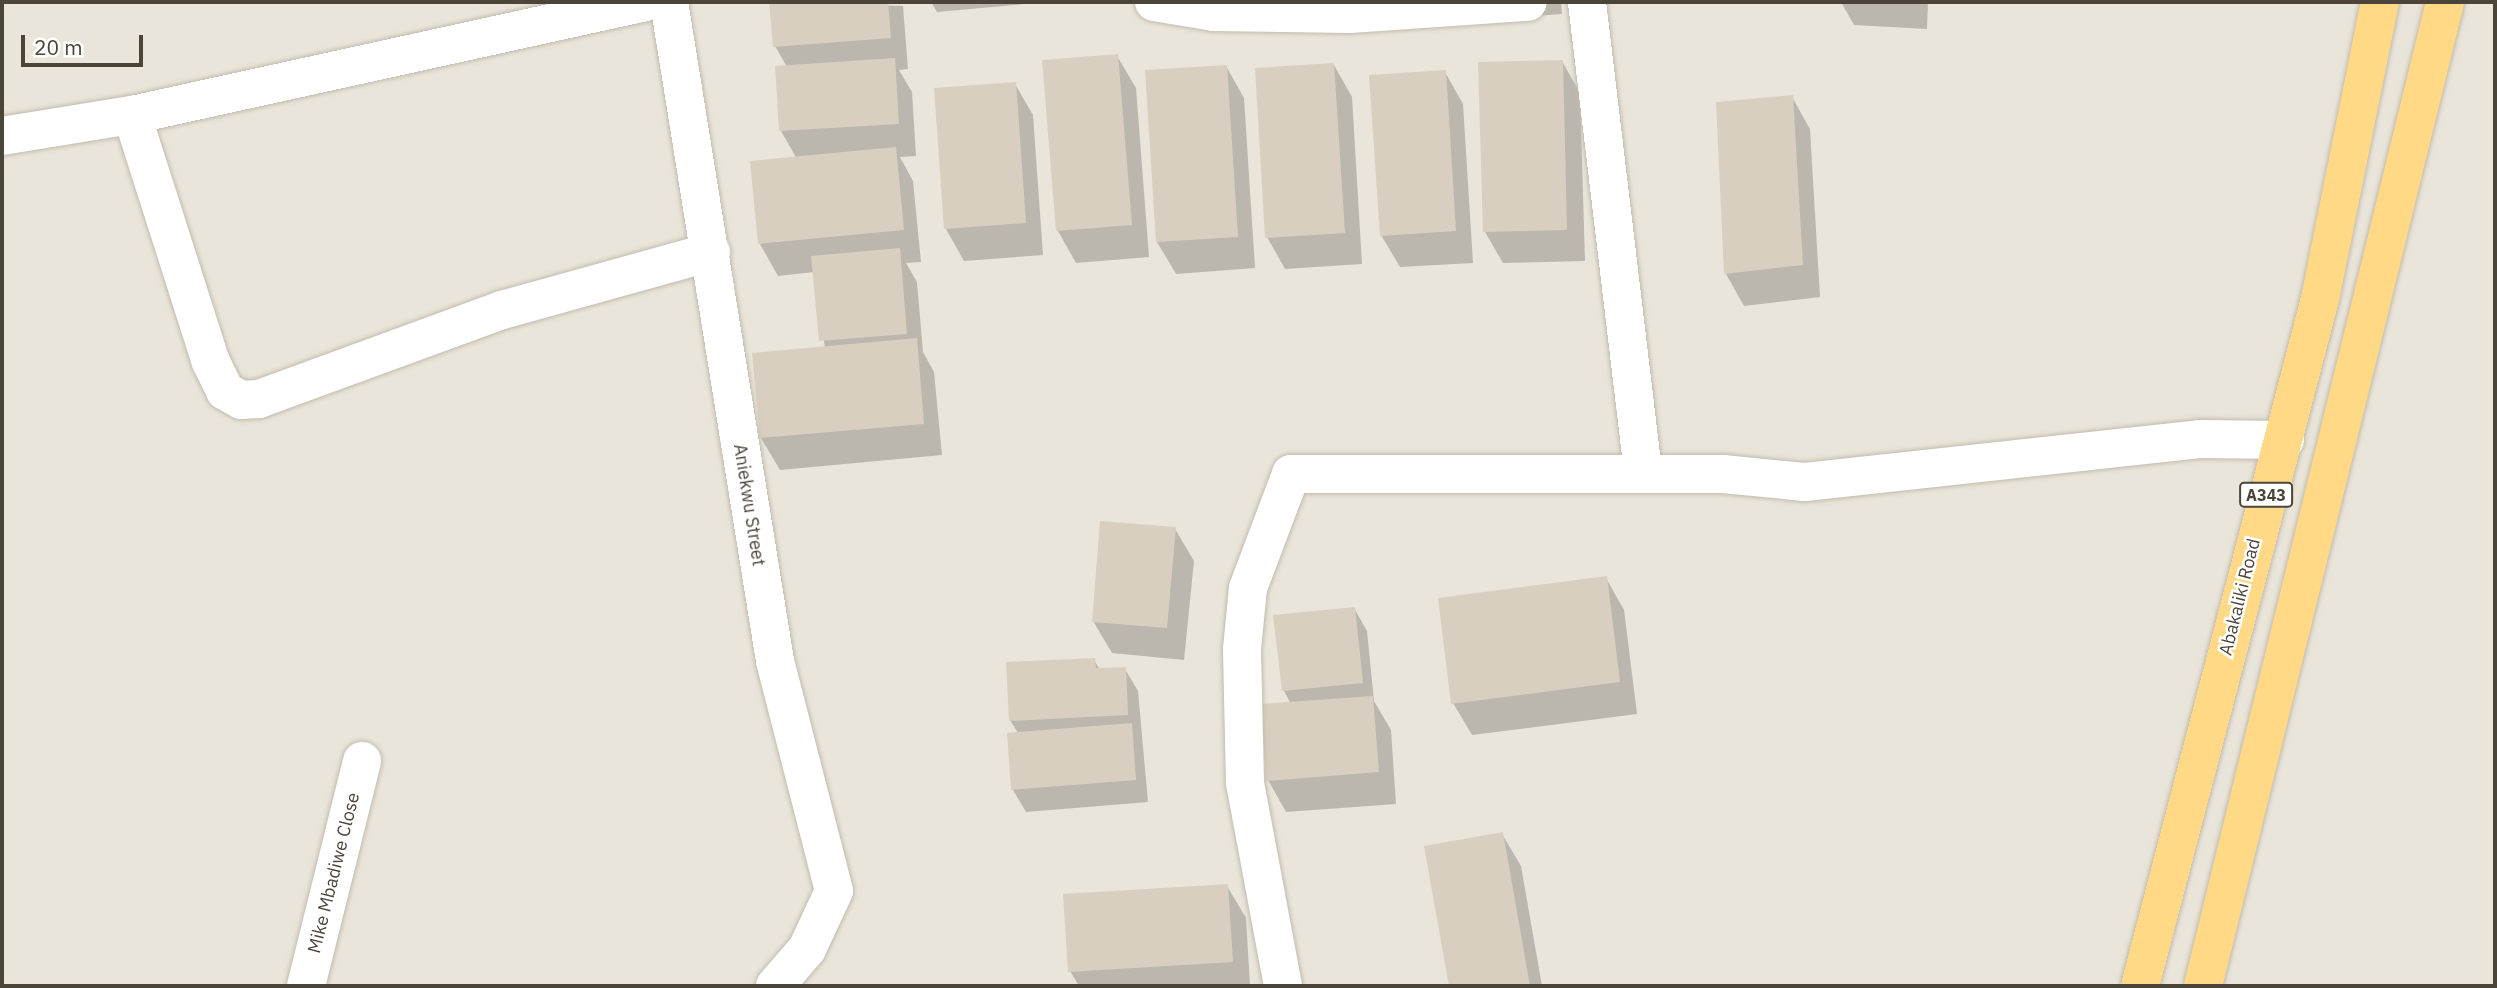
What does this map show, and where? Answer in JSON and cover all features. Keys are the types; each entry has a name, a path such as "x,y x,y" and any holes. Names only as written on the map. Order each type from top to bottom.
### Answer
{"highway":[{"name":"Abakaliki Road","path":"2140,986 2262,508 2285,440 2380,2"},
{"name":"A343","path":"2203,986 2445,2"}],"street":[{"path":"2,136 132,115 646,2"},
{"name":"Aniekwu Street","path":"669,2 775,661 834,891 807,949 775,986"},
{"path":"1154,2 1214,12 1350,14 1528,2"},
{"path":"1587,2 1643,474"},
{"path":"132,115 211,362 225,391 241,400 259,399 502,310 711,252"},
{"path":"1283,986 1245,783 1242,649 1248,587 1291,474 1643,474 1805,482 2200,439 2285,440"},
{"name":"Mike Mbadiwe Close","path":"306,986 362,761"}],"shaded area":[{"path":"2,2 2495,2 2495,986 2,986"}],"building":[{"path":"769,2 888,2 891,38 773,47"},
{"path":"1118,54 1132,225 1056,231 1042,60"},
{"path":"895,58 899,124 779,131 775,66"},
{"path":"1563,60 1567,230 1483,232 1478,62"},
{"path":"1334,63 1345,233 1265,238 1255,68"},
{"path":"1227,65 1238,237 1156,242 1145,70"},
{"path":"1446,70 1456,231 1380,236 1369,75"},
{"path":"1016,82 1026,223 944,229 934,88"},
{"path":"1793,95 1803,265 1724,274 1716,102"},
{"path":"896,147 904,230 758,244 750,161"},
{"path":"900,248 907,334 819,341 811,256"},
{"path":"917,338 924,424 760,438 752,353"},
{"path":"1100,521 1176,527 1167,628 1092,622"},
{"path":"1607,576 1620,682 1451,704 1438,598"},
{"path":"1355,607 1363,683 1282,691 1273,615"},
{"path":"1095,658 1096,668 1126,667 1128,715 1009,721 1006,662"},
{"path":"1373,696 1379,772 1266,781 1261,704"},
{"path":"1132,723 1136,780 1011,790 1007,733"},
{"path":"1503,832 1530,986 1449,986 1424,846"},
{"path":"1228,884 1233,962 1068,972 1063,894"}]}
